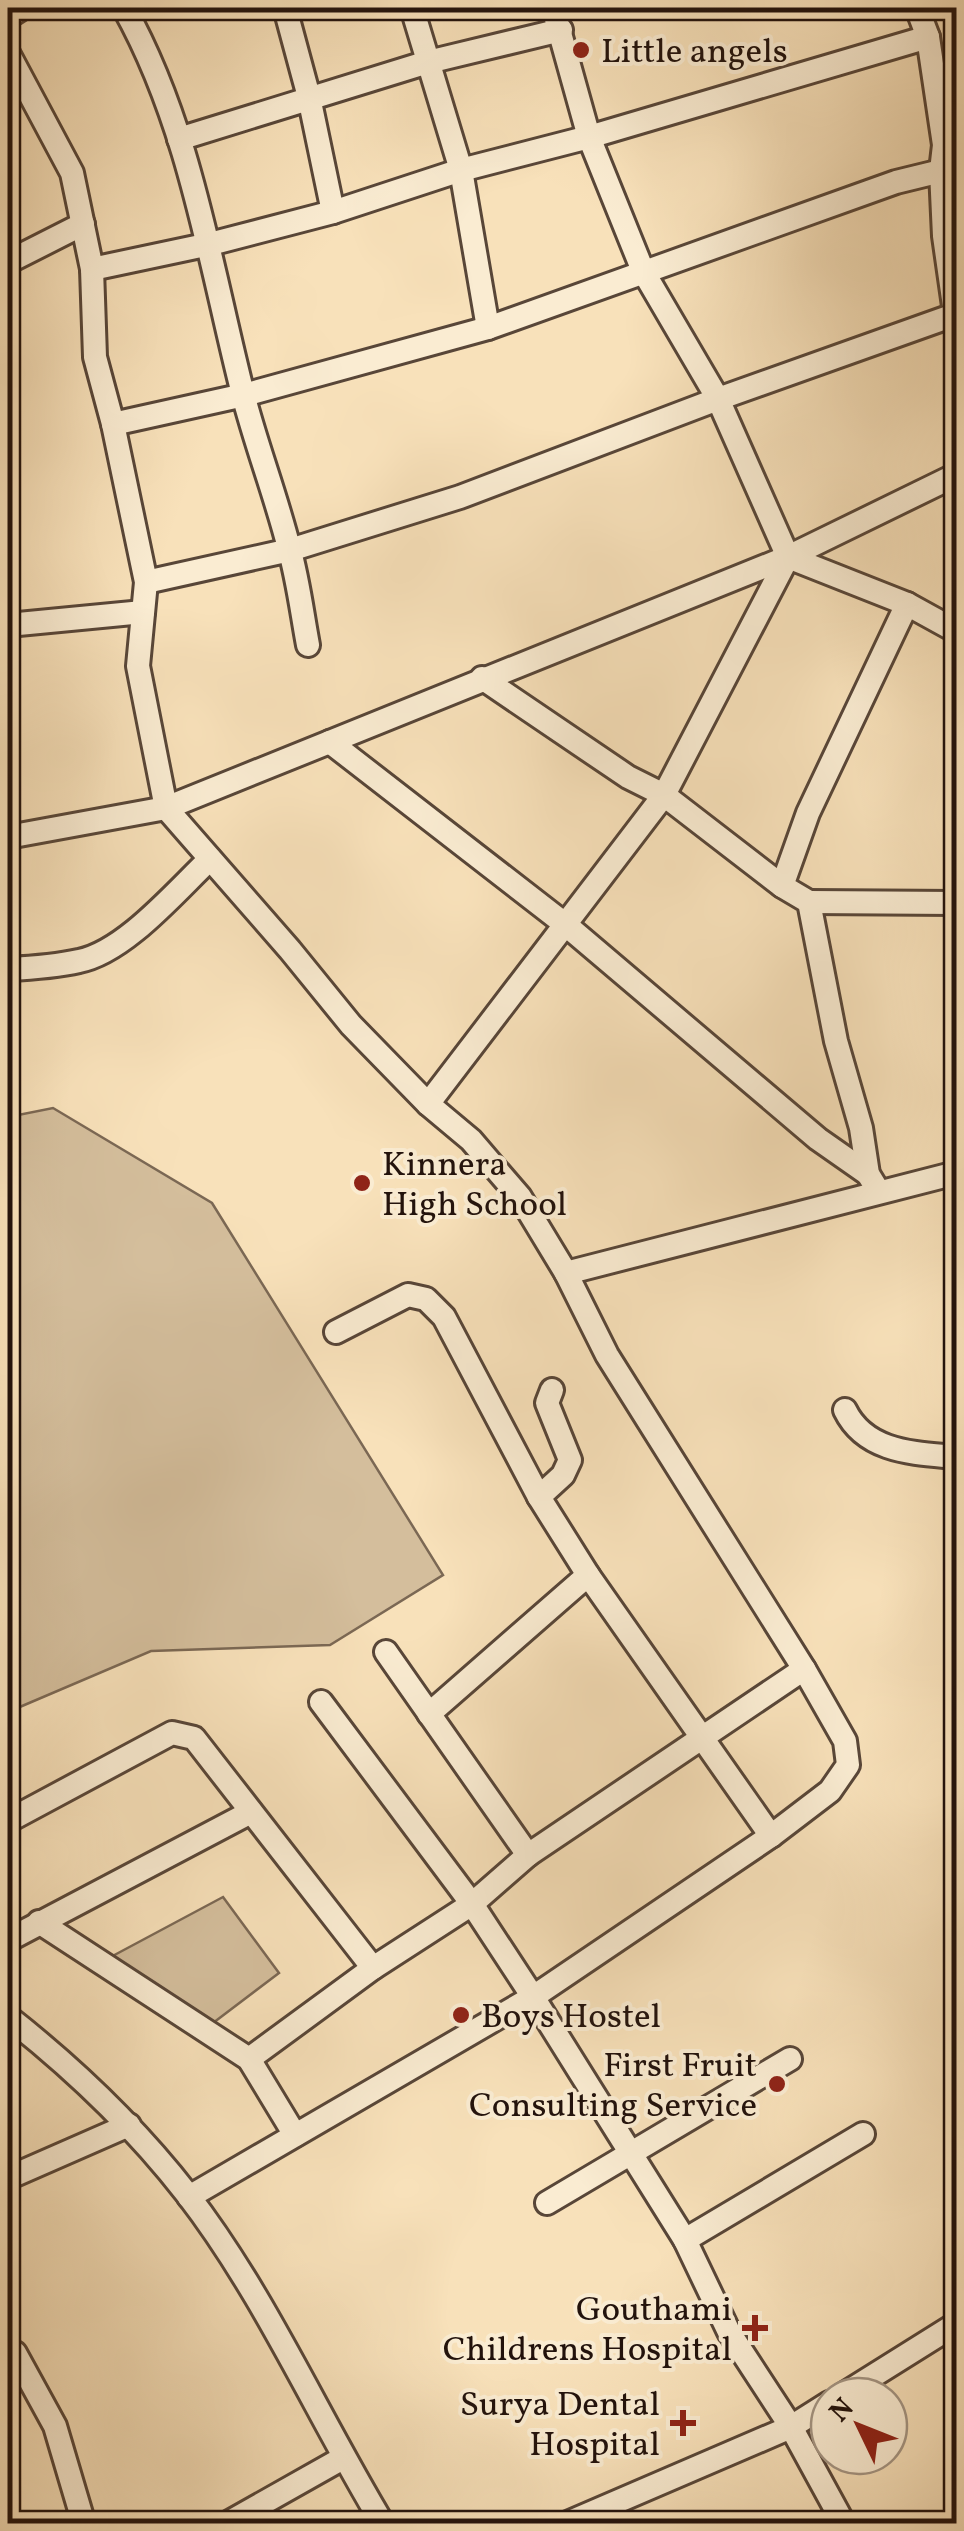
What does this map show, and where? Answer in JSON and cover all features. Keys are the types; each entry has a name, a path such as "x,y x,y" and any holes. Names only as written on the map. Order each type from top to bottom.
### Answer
{"street":[{"path":"8,17 22,8"},
{"path":"124,8 139,34 179,138 210,244 244,395 290,550 308,645"},
{"path":"284,8 309,97 333,212"},
{"path":"412,8 461,170 488,328"},
{"path":"146,582 290,550 460,497 718,399 955,318 944,236 944,144 928,37 917,8"},
{"path":"179,138 557,19 589,137 643,271 718,399 788,557 906,604 956,631"},
{"path":"92,269 333,212 461,170 589,137 928,37"},
{"path":"8,53 72,173 92,269 95,358 146,582 138,666 166,808 351,1025 428,1104 471,1140 520,1197 566,1273 607,1355 804,1669 845,1741 848,1765 830,1791 771,1836 533,1997 189,2197"},
{"path":"113,424 244,395 488,328 896,182 941,171"},
{"path":"8,262 82,224"},
{"path":"8,836 166,808 788,557 956,475"},
{"path":"428,1104 664,795 788,557"},
{"path":"782,886 808,813 906,604"},
{"path":"8,625 143,612"},
{"path":"482,678 628,777 664,795 782,886 809,902 956,903"},
{"path":"330,742 566,925 873,1183"},
{"path":"8,968 82,961 108,948 128,935 210,859"},
{"path":"809,902 836,1041 873,1183"},
{"path":"566,1273 873,1183 956,1173"},
{"path":"336,1332 408,1296 426,1299 444,1317 539,1497 588,1575 771,1836"},
{"path":"539,1497 563,1475 570,1460 547,1403 552,1390"},
{"path":"845,1410 870,1438 892,1450 956,1458"},
{"path":"429,1714 588,1575"},
{"path":"386,1652 528,1855"},
{"path":"249,2059 373,1968 472,1904 528,1855 804,1669"},
{"path":"321,1702 472,1904 533,1997 685,2240 729,2332 791,2427 844,2524"},
{"path":"8,1821 172,1733 194,1738 373,1968"},
{"path":"8,1940 251,1812"},
{"path":"39,1922 249,2059 295,2135"},
{"path":"8,2017 51,2051 129,2125 189,2197 251,2292 383,2524"},
{"path":"548,2203 790,2059"},
{"path":"8,2178 129,2125"},
{"path":"685,2240 863,2134"},
{"path":"873,2376 956,2324"},
{"path":"10,2348 55,2426 84,2524"},
{"path":"565,2524 809,2416"},
{"path":"226,2524 343,2458"}],"shaded area":[{"path":"53,1108 212,1203 443,1575 330,1645 151,1651 8,1712 8,1117"},
{"path":"223,1897 279,1973 213,2023 107,1959"}],"place":[{"name":"Little angels","path":"581,50"},
{"name":"Kinnera High School","path":"362,1183"},
{"name":"Boys Hostel","path":"461,2015"},
{"name":"First Fruit Consulting Service","path":"777,2084"},
{"name":"Gouthami Childrens Hospital","path":"755,2328"},
{"name":"Surya Dental Hospital","path":"683,2423"}]}
